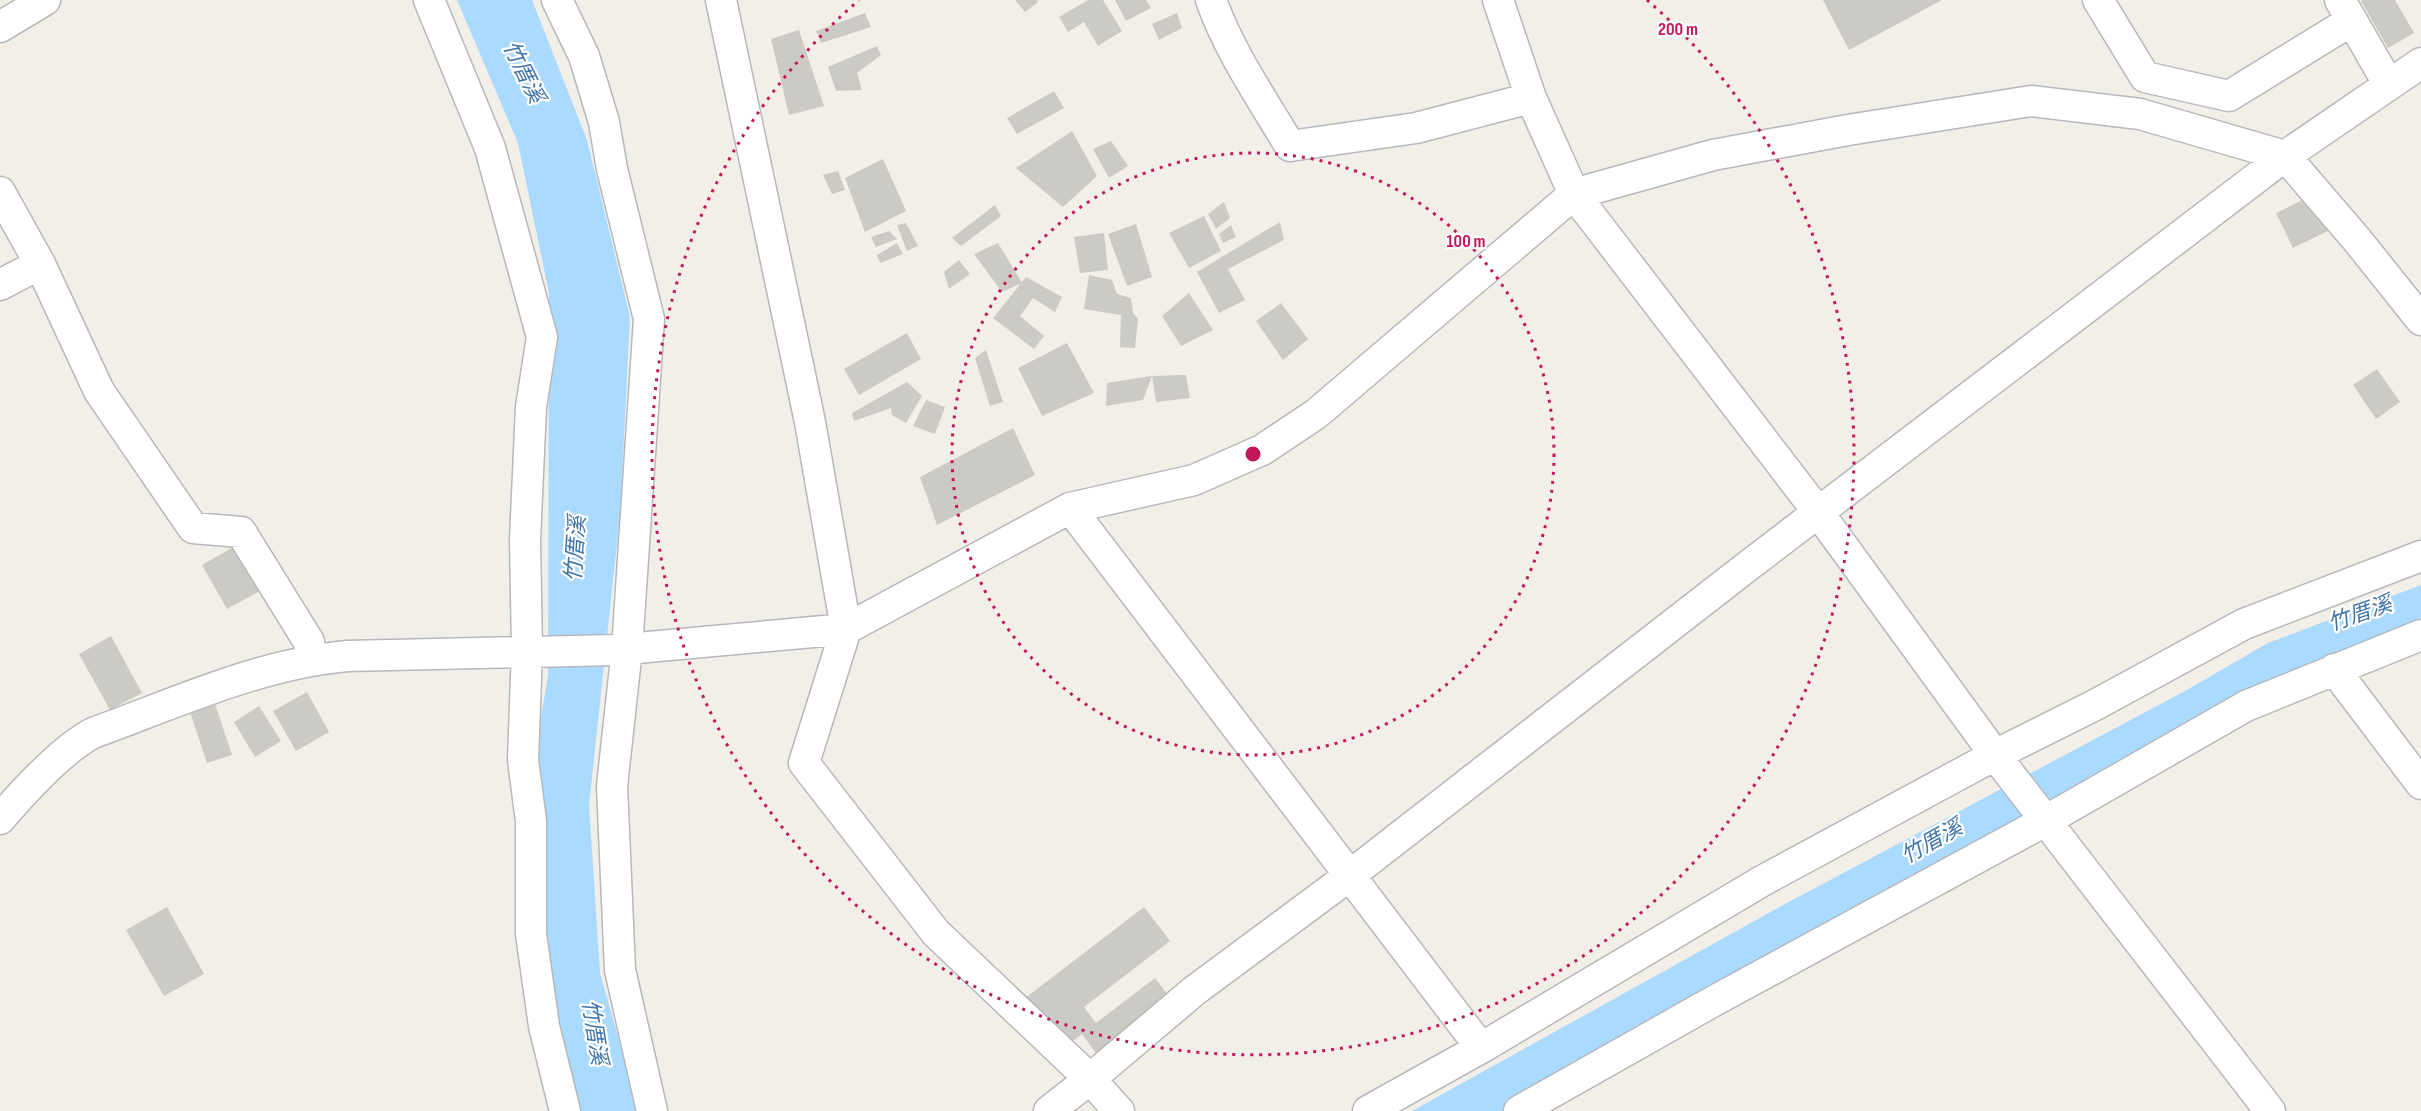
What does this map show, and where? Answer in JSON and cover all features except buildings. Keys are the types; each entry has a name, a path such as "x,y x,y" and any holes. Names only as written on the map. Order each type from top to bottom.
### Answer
{"street":[{"path":"0,27 45,0"},
{"path":"429,0 490,148 542,337 531,407 525,540 527,650 523,760 531,820 531,934 544,1026 564,1111"},
{"path":"557,0 584,56 604,122 612,169 649,319 621,649 612,786 620,970 652,1111"},
{"path":"721,0 810,422 846,629 804,763 936,933 1090,1079 1119,1111"},
{"path":"1211,0 1216,15 1290,146 1416,128 1531,98"},
{"path":"1498,0 1531,98 1574,194 1818,512 2045,821 2270,1111"},
{"path":"2098,0 2145,77 2229,96 2346,10 2389,85"},
{"path":"1049,1111 1194,991 1348,876 1818,512 2285,156 2421,63"},
{"path":"0,819 16,800 78,741 93,733 245,677 311,659 527,650 621,649 846,629 1071,508 1194,480 1262,450 1316,414 1574,194 1713,155 1848,130 2031,101 2140,114 2285,156 2358,241 2421,320"},
{"path":"0,192 40,264 99,391 193,528 241,532 309,642 311,659"},
{"path":"0,285 40,264"},
{"path":"1071,508 1348,876 1481,1048"},
{"path":"1368,1111 1481,1048 1762,881 1995,755 2095,705 2244,624 2421,556"},
{"path":"1519,1111 1712,1002 2045,821 2246,706 2421,635"},
{"path":"2334,669 2421,784"}],"water":[{"name":"竹厝溪","path":"457,0 532,0 587,140 630,317 620,515 589,805 600,973 639,1111 577,1111 545,1002 530,782 548,676 549,293 518,143"},
{"name":"竹厝溪","path":"2421,585 2421,634 2194,733 1516,1111 1412,1111 1785,904 2185,691 2268,643"}]}
